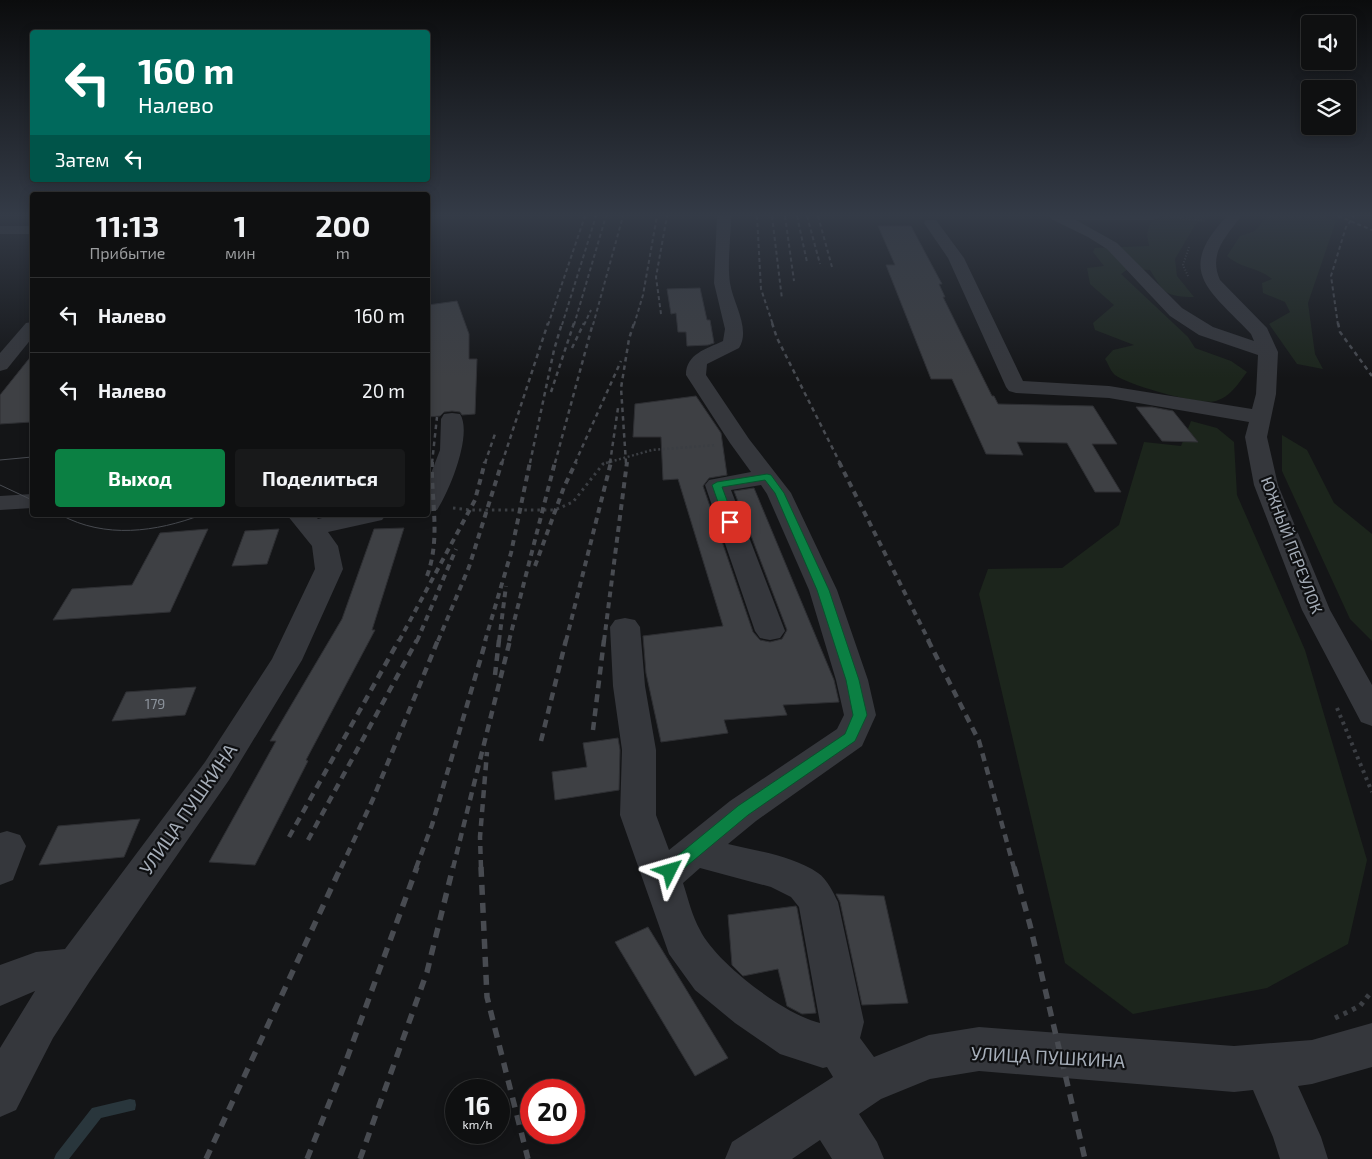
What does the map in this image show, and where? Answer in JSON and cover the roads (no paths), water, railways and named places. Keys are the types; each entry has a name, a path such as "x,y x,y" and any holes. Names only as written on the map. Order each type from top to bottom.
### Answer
{"street":[{"path":"662,878 743,810 850,737 860,715 852,680 823,590 779,493 741,443 696,374 696,365 700,360 732,344 734,329 722,282 722,270"},
{"path":"962,270 1016,386 1109,392 1260,417"},
{"path":"1135,270 1176,312 1206,331 1268,352"},
{"name":"ЮЖНЫЙ ПЕРЕУЛОК","path":"1207,270 1212,282 1260,332 1268,352 1266,394 1256,436 1266,485 1316,610 1372,714"},
{"path":"0,365 30,329"},
{"path":"430,501 451,450 452,419"},
{"path":"767,477 717,485 770,630"},
{"path":"0,503 30,501"},
{"path":"306,522 360,517"},
{"name":"УЛИЦА ПУШКИНА","path":"0,1094 38,1023 217,771 287,660 329,569 325,546 306,522"},
{"path":"625,627 629,686 639,750 638,815 683,941 710,976 750,1009 796,1039 822,1046 837,1043"},
{"path":"694,851 780,873 805,885 818,902 842,1022 837,1043 865,1083"},
{"path":"0,986 29,972 52,968 76,968"},
{"name":"УЛИЦА ПУШКИНА","path":"749,1159 865,1083 929,1057 980,1049 1234,1069 1312,1062 1363,1050 1372,1045"},
{"path":"1266,1066 1297,1137 1304,1159"},
{"path":"827,1108 860,1159"}],"waterway":[{"path":"61,1159 97,1113 130,1105"}],"tram line":[{"path":"0,460 30,457"},
{"path":"0,485 30,499"},
{"path":"65,517 95,528 113,530 149,529 195,517"}],"railway":[{"path":"548,325 567,270"},
{"path":"562,325 579,270"},
{"path":"574,325 590,270"},
{"path":"593,325 608,270"},
{"path":"634,325 643,295 647,270"},
{"path":"657,270 656,277 661,314"},
{"path":"760,270 761,289 773,325"},
{"path":"779,270 782,299"},
{"path":"792,270 794,281"},
{"path":"1333,270 1331,276 1338,325"},
{"path":"584,325 591,310"},
{"path":"502,463 548,323"},
{"path":"530,463 554,350 562,323"},
{"path":"551,392 574,323"},
{"path":"572,348 584,323"},
{"path":"555,463 593,323"},
{"path":"626,463 621,388 629,339 634,323"},
{"path":"772,323 777,338 840,463"},
{"path":"1338,323 1340,332 1372,376"},
{"path":"575,463 621,361"},
{"path":"610,463 618,408"},
{"path":"432,463 437,417"},
{"path":"485,463 496,431"},
{"path":"399,641 475,500 485,462"},
{"path":"438,641 469,567 502,462"},
{"path":"485,641 511,553 530,462"},
{"path":"509,641 555,462"},
{"path":"535,566 564,487 576,462"},
{"path":"566,641 611,462"},
{"path":"604,641 627,462"},
{"path":"839,462 929,641"},
{"path":"427,576 434,548 432,463"},
{"path":"417,641 456,549"},
{"path":"499,641 506,586"},
{"path":"289,837 399,640"},
{"path":"308,840 417,640"},
{"path":"341,868 373,799 438,640"},
{"path":"416,868 432,825 486,640"},
{"path":"495,675 499,640"},
{"path":"453,868 510,640"},
{"path":"541,741 566,640"},
{"path":"593,730 604,640"},
{"path":"928,640 979,741 1014,868"},
{"path":"481,868 480,837 487,752"},
{"path":"206,1159 341,867"},
{"path":"307,1159 346,1061 417,867"},
{"path":"360,1159 427,972 453,867"},
{"path":"481,867 487,997 528,1159"},
{"path":"1014,867 1030,925 1085,1159"}]}
